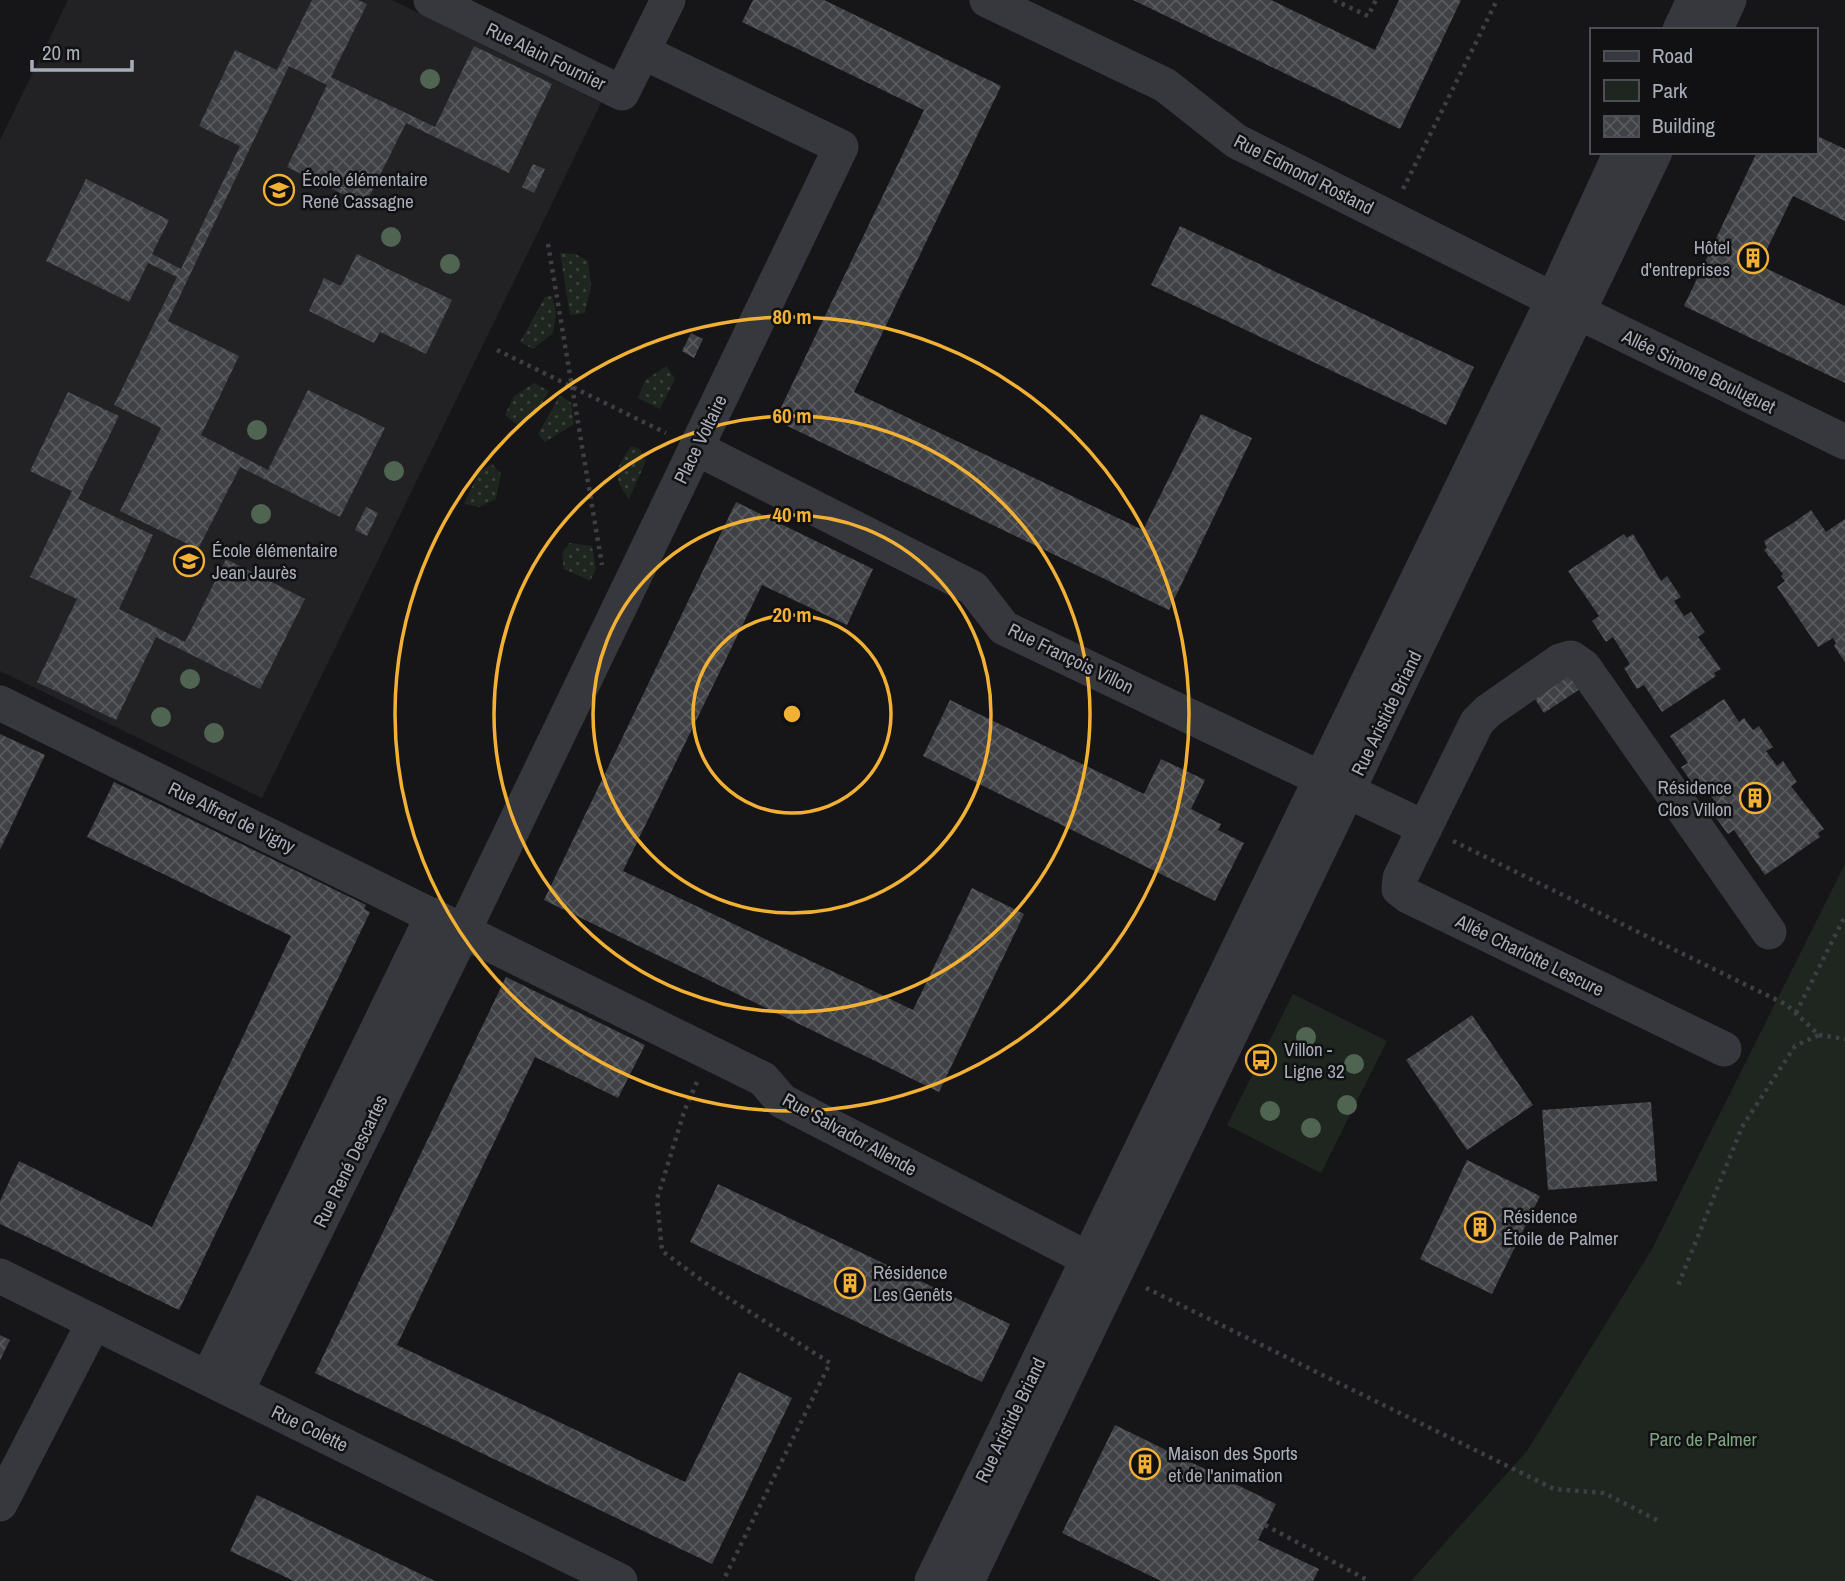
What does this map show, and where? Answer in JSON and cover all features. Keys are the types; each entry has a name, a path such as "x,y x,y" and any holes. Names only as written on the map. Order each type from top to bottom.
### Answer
{"street":[{"name":"Rue Alain Fournier","path":"432,0 622,93 643,51"},
{"path":"643,51 668,0"},
{"name":"Rue Edmond Rostand","path":"987,0 1165,85 1236,141 1565,306"},
{"path":"1681,28 1694,0"},
{"path":"1716,28 1730,0"},
{"name":"Place Voltaire","path":"464,930 841,147 643,51"},
{"name":"Rue Aristide Briand","path":"1565,306 1620,154"},
{"name":"Rue Aristide Briand","path":"932,1581 1102,1266 1565,306 1654,154"},
{"name":"Allée Simone Bouluguet","path":"1565,306 1845,442"},
{"name":"Rue François Villon","path":"696,448 973,588 1004,628 1335,784"},
{"name":"Allée Charlotte Lescure","path":"1724,1049 1408,896 1399,888 1400,878 1477,722 1488,711 1560,661 1571,658 1584,667 1769,932"},
{"name":"Rue Alfred de Vigny","path":"0,703 464,930"},
{"path":"1335,784 1425,828"},
{"name":"Rue René Descartes","path":"222,1385 433,915"},
{"name":"Rue Salvador Allende","path":"464,930 764,1079 782,1101 1102,1266"},
{"name":"Rue René Descartes","path":"222,1385 464,930"},
{"name":"Rue Aristide Briand","path":"967,1581 1102,1266"},
{"name":"Rue Colette","path":"0,1276 620,1581"},
{"path":"0,1504 94,1322"}],"path":[{"path":"1334,0 1368,16 1376,0"},
{"path":"1389,218 1497,0"},
{"path":"548,244 603,571"},
{"path":"496,350 696,448"},
{"path":"1796,1013 1845,916"},
{"path":"1819,1035 1845,1039"},
{"path":"711,1052 685,1109 657,1199 662,1251 711,1287 830,1363 723,1581"},
{"path":"1102,1266 1554,1489 1604,1493 1661,1522"},
{"path":"1265,1525 1366,1580"}],"shaded area":[{"path":"68,0 392,0 601,103 262,798 0,671 0,140"}],"green space":[{"path":"560,253 575,254 588,261 591,286 585,313 570,315"},
{"path":"552,296 556,312 553,333 533,349 520,342 545,297"},
{"path":"667,366 675,379 660,409 638,398 645,380"},
{"path":"534,383 549,391 535,415 519,426 505,415 514,396"},
{"path":"560,395 571,403 574,424 545,442 538,434"},
{"path":"631,446 640,449 646,461 629,499 620,484 618,472"},
{"path":"492,464 501,474 496,499 479,507 464,504 479,472"},
{"path":"569,543 592,546 596,569 590,581 564,569 562,554"},
{"name":"Parc de Palmer","path":"1845,864 1845,1581 1411,1581 1527,1451 1652,1249"},
{"path":"1293,994 1387,1041 1321,1173 1227,1125"}],"building":[{"path":"312,0 358,0 367,4 331,77 435,127 474,46 552,84 509,173 406,123 365,205 287,167 327,85 289,66 168,321 239,356 201,435 268,470 308,390 385,428 340,517 240,467 198,549 120,511 161,428 114,405 177,277 148,263 129,302 46,261 86,179 169,220 152,254 181,269 240,146 199,126 235,50 277,70"},
{"path":"753,0 824,0 1001,86 854,392 1143,530 1201,414 1252,438 1169,610 775,420 924,110 742,22"},
{"path":"1133,0 1271,0 1375,50 1399,0 1461,0 1400,129"},
{"name":"Hôtel d'entreprises","path":"1817,136 1845,149 1845,221 1793,196 1759,265 1845,306 1845,383 1684,306 1756,154 1817,154"},
{"path":"533,164 545,169 534,193 522,187"},
{"path":"1180,226 1474,367 1446,425 1151,285"},
{"path":"357,254 452,300 426,354 380,332 374,343 309,311 324,278 341,286"},
{"path":"691,333 703,339 694,358 682,351"},
{"path":"68,392 119,416 78,499 153,535 119,609 185,642 226,559 305,599 260,689 156,637 116,720 37,682 77,599 30,577 72,491 30,471"},
{"path":"736,502 873,569 847,625 762,585 623,871 913,1010 972,888 1024,914 939,1092 544,900"},
{"path":"366,507 378,513 367,536 355,530"},
{"path":"1811,510 1826,532 1845,519 1845,662 1834,646 1836,643 1833,638 1818,647 1777,587 1785,581 1781,576 1783,574 1764,550 1767,548 1764,541"},
{"path":"1624,534 1627,538 1633,534 1661,581 1667,576 1681,597 1674,601 1684,616 1691,612 1705,632 1698,637 1721,669 1714,673 1716,676 1662,712 1644,685 1637,689 1624,668 1630,664 1613,637 1606,642 1592,621 1599,616 1568,571"},
{"path":"1572,670 1583,687 1544,713 1533,696"},
{"name":"Résidence Clos Villon","path":"1724,699 1739,722 1744,718 1753,730 1759,726 1773,747 1766,751 1777,766 1783,761 1797,782 1791,786 1824,829 1818,833 1820,837 1765,875 1734,830 1728,834 1713,814 1720,809 1702,783 1695,787 1681,767 1688,763 1670,736"},
{"path":"950,700 1144,794 1161,759 1205,780 1191,809 1221,824 1218,830 1244,843 1215,901 923,756"},
{"path":"0,734 45,755 0,850"},
{"path":"114,782 366,905 364,909 370,912 179,1310 0,1224 0,1201 19,1161 152,1227 291,936 87,837"},
{"path":"506,977 645,1045 618,1098 535,1057 397,1345 685,1482 739,1372 792,1398 712,1564 315,1373"},
{"path":"1472,1015 1533,1105 1467,1150 1406,1060"},
{"name":"Résidence Étoile de Palmer","path":"1651,1102 1657,1181 1548,1190 1542,1110"},
{"name":"Résidence Étoile de Palmer","path":"1467,1160 1540,1196 1492,1294 1420,1259"},
{"name":"Résidence Les Genêts","path":"718,1184 1010,1324 982,1382 690,1242"},
{"path":"0,1335 10,1340 0,1360"},
{"name":"Maison des Sports et de l'animation","path":"1115,1425 1276,1504 1258,1540 1319,1569 1313,1581 1161,1581 1062,1533"},
{"path":"257,1495 435,1581 294,1581 230,1551"}],"place":[{"name":"École élémentaire René Cassagne","path":"279,190"},
{"name":"Hôtel d'entreprises","path":"1753,258"},
{"name":"École élémentaire Jean Jaurès","path":"189,561"},
{"name":"Résidence Clos Villon","path":"1755,798"},
{"name":"Villon - Ligne 32","path":"1261,1060"},
{"name":"Résidence Étoile de Palmer","path":"1480,1227"},
{"name":"Résidence Les Genêts","path":"850,1283"},
{"name":"Maison des Sports et de l'animation","path":"1145,1464"}]}
